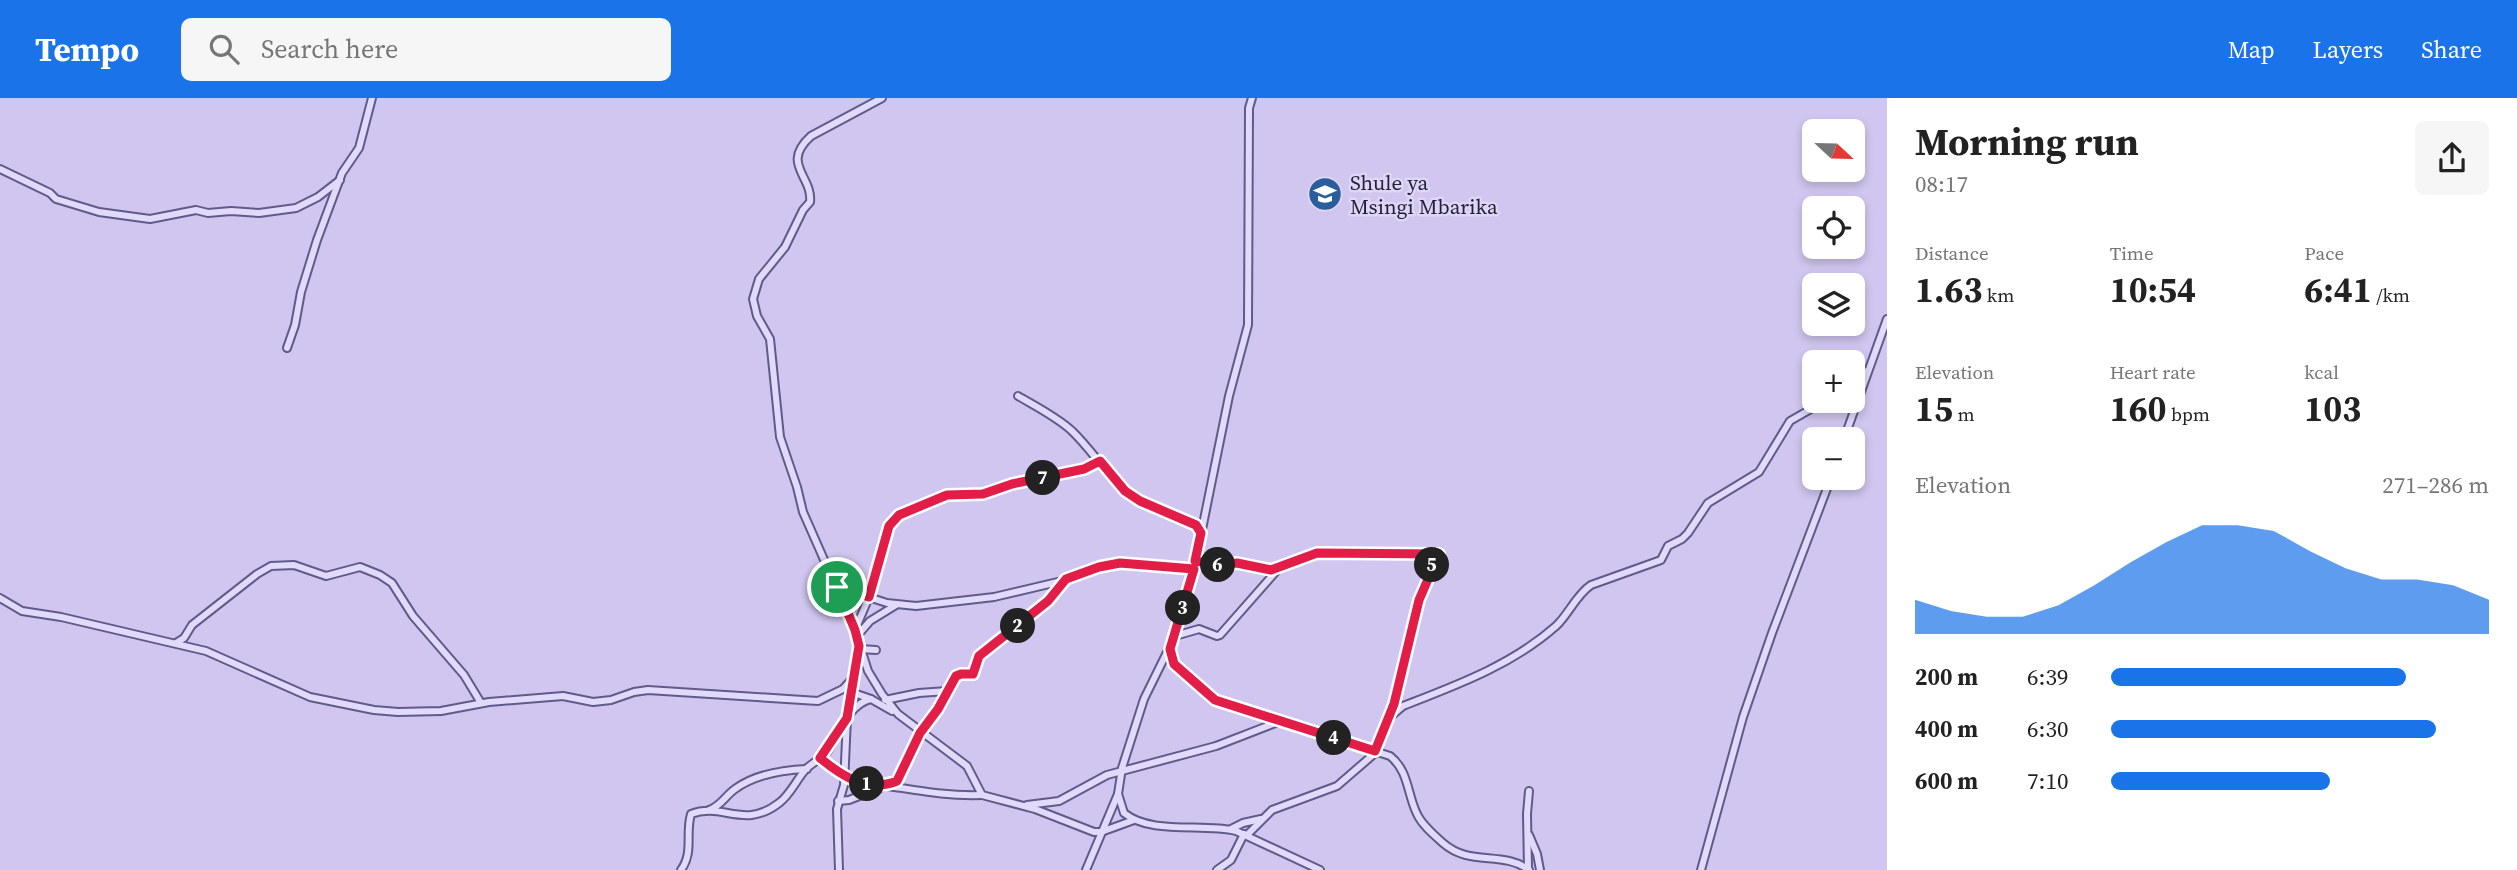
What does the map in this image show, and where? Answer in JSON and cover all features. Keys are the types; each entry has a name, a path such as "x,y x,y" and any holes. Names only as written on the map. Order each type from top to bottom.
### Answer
{"street":[{"path":"287,348 308,268 340,180 359,148 372,98"},
{"path":"882,98 811,136 802,146 798,168 809,190 810,202 803,210 785,247 759,279 754,299 757,316 770,339 780,437 803,512 856,633 868,671 898,714 967,766 982,795"},
{"path":"1086,870 1118,794 1121,773 1144,699 1175,636 1194,565 1229,396 1248,325 1249,108 1252,98"},
{"path":"0,169 50,193 56,199 99,212 150,219 196,210 208,213 253,213 296,208 318,197 340,180"},
{"path":"1848,427 1887,319"},
{"path":"1018,396 1068,427 1125,491 1140,501 1192,522 1201,533"},
{"path":"1388,718 1403,706 1514,658 1556,626 1591,585 1661,560 1668,546 1688,533 1707,503 1759,472 1790,421 1805,413"},
{"path":"856,633 889,526 899,515 947,495 983,494 1012,484 1084,469 1100,461"},
{"path":"1701,870 1751,694 1827,490"},
{"path":"837,587 897,605 916,606 994,597 1120,563 1237,563 1271,570 1317,553 1439,554 1419,600 1402,675 1375,751 1336,786 1273,810 1246,834 1231,860 1217,870"},
{"path":"176,643 184,638 192,625 271,566 299,566 324,576 360,567 392,583 413,616 464,675 481,704"},
{"path":"1175,636 1199,629 1220,635 1279,568"},
{"path":"895,784 920,733 938,709 956,676 973,674 979,656 1048,601 1066,579"},
{"path":"0,598 22,611 176,643 221,656 296,691 333,702 398,712 441,710 563,696 593,702 648,690 818,701 843,689 854,677"},
{"path":"856,633 897,605"},
{"path":"860,648 876,650"},
{"path":"839,870 836,815 843,787 847,718 860,648"},
{"path":"1170,649 1174,664 1210,698 1390,756 1401,766 1418,815 1444,845 1469,858 1500,858 1529,869 1529,791"},
{"path":"843,689 871,699 898,714"},
{"path":"705,811 739,816 766,812 783,800 807,769 820,758 847,718 865,700 887,700 919,693 947,691"},
{"path":"1021,805 1059,801 1099,778 1216,747 1278,722"},
{"path":"820,758 844,776 860,783 883,787"},
{"path":"681,870 687,862 690,850 690,816 693,813 720,805 734,789 750,780 767,774 807,769"},
{"path":"838,801 849,800 895,784 932,794 982,795 1040,810 1082,828 1101,832 1134,820"},
{"path":"1118,794 1124,813 1134,820 1150,824 1231,830 1246,834 1320,870"},
{"path":"1231,830 1243,823 1263,819"},
{"path":"1527,831 1537,854 1540,870"},
{"path":"1296,868 1299,860"}],"place":[{"name":"Shule ya Msingi Mbarika","path":"1325,194"}],"route":[{"path":"1100,461 1125,491 1140,501 1196,525 1201,533 1195,561 1220,565 1237,563 1271,570 1317,553 1439,554 1419,600 1394,704 1375,751 1210,698 1174,664 1170,649 1194,569 1120,563 1099,567 1066,579 1048,601 979,656 973,674 956,676 938,709 920,733 897,781 883,787 860,783 844,776 820,758 847,718 859,646 837,587 869,597 889,526 899,515 947,495 983,494 1012,484 1084,469 1100,461"}]}
